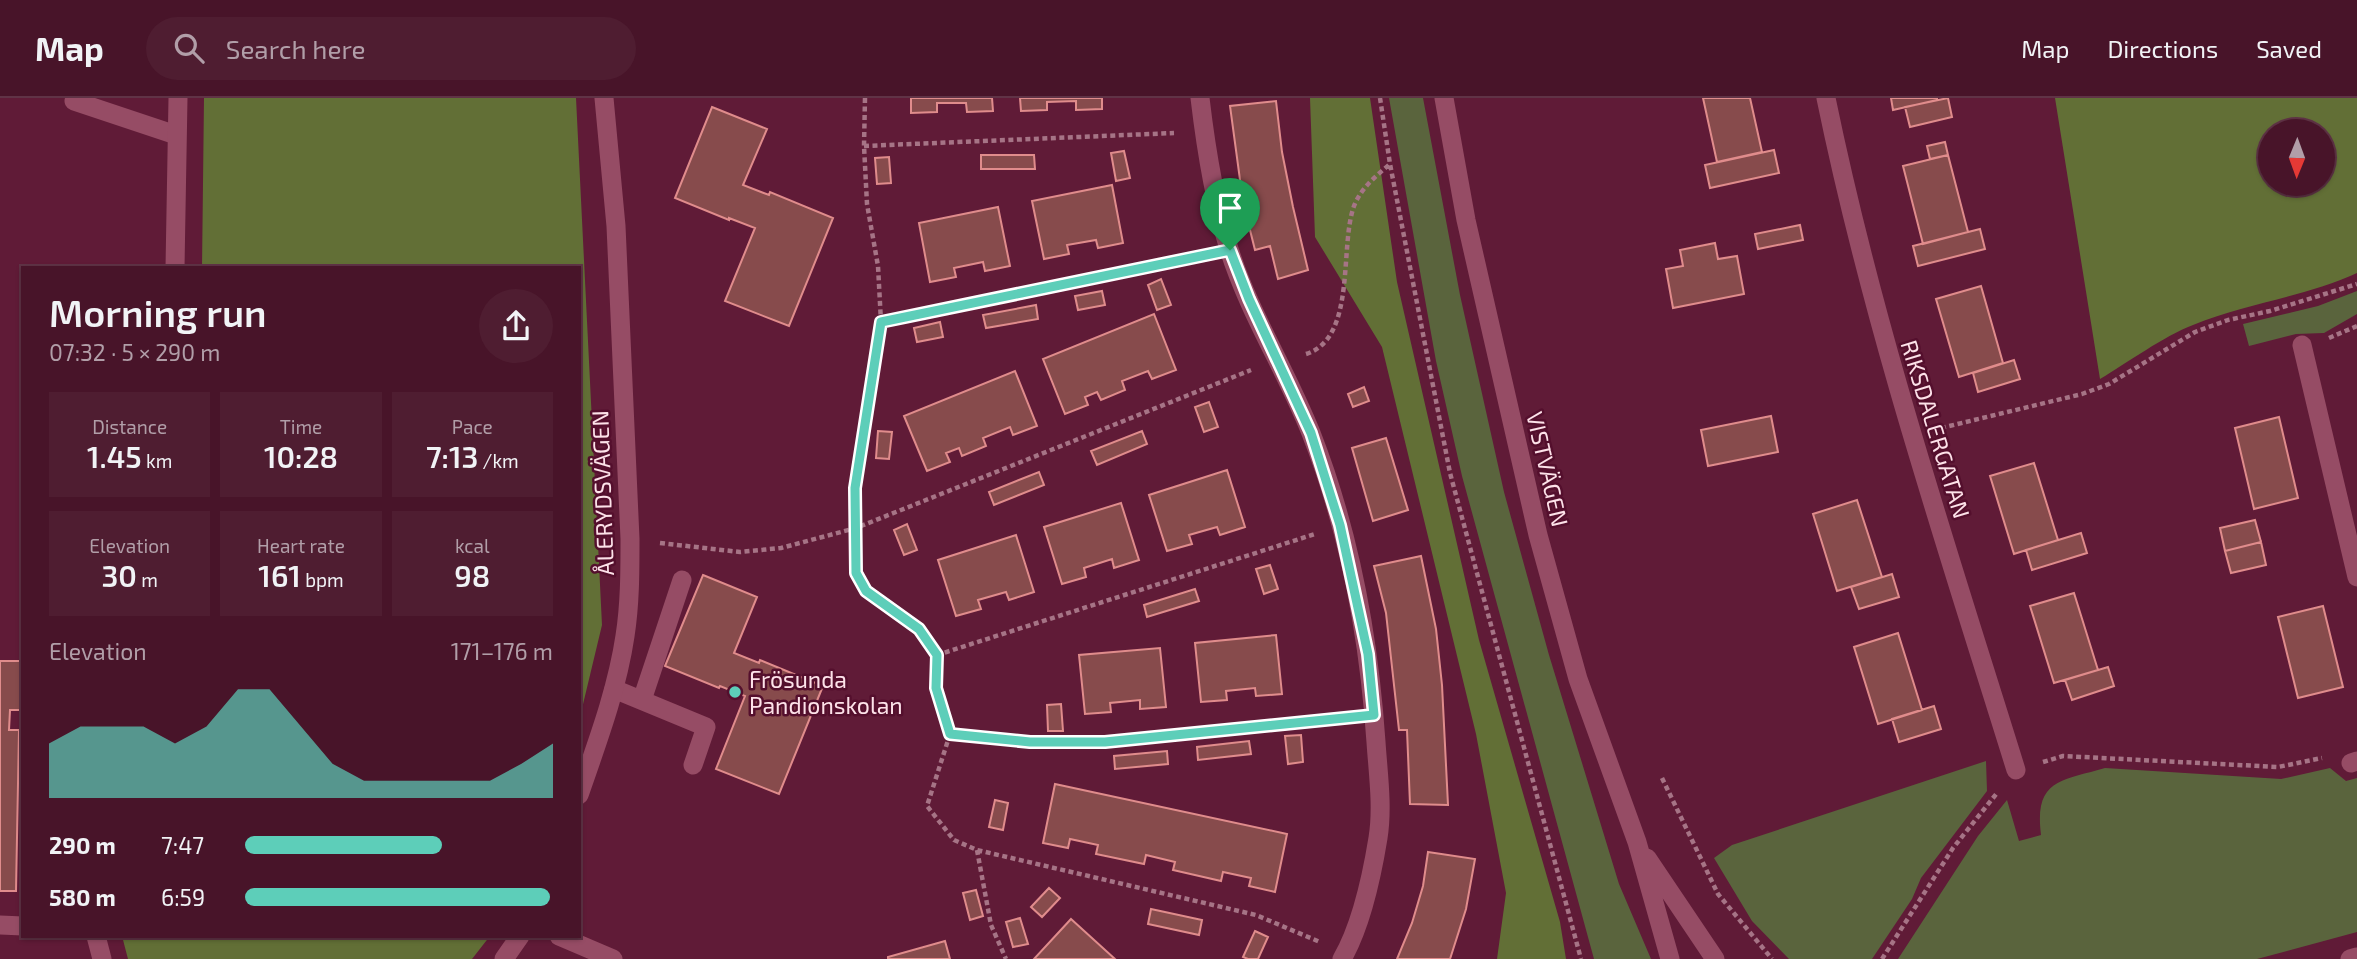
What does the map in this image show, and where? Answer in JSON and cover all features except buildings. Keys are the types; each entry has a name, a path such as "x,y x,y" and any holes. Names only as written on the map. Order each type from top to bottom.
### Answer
{"street":[{"path":"175,266 178,98"},
{"name":"ÅLERYDSVÄGEN","path":"581,789 614,689 630,587 616,226 604,98"},
{"path":"1200,98 1214,192 1230,250 1311,433 1340,525 1368,654 1379,781 1378,836 1364,900 1344,956"},
{"name":"VISTVÄGEN","path":"1444,98 1466,220 1538,535 1578,679 1637,842 1670,959"},
{"name":"RIKSDALERGATAN","path":"1826,98 1862,253 1911,434 2015,770"},
{"path":"74,101 176,135"},
{"path":"2302,345 2357,577"},
{"path":"642,700 682,580"},
{"path":"614,689 706,727 693,765"},
{"name":"VISTVÄGEN","path":"1637,842 1715,959"},
{"path":"0,925 21,926"},
{"path":"97,938 102,959"},
{"path":"504,959 519,938"},
{"path":"564,938 612,959"},
{"path":"2350,959 2357,957"}],"path":[{"path":"866,98 864,146 867,204 878,265 881,322 855,488 856,573 866,591 919,629 937,655 936,688 950,734 927,806 954,840 977,850 1256,915 1344,956"},
{"path":"1380,98 1390,164 1450,473 1581,959"},
{"path":"864,146 1204,132"},
{"path":"630,539 740,552 781,548 856,528 1278,360 1319,349 1329,338 1337,319 1345,281 1354,205 1364,188 1390,164"},
{"path":"881,322 1230,250"},
{"path":"1911,434 2082,394 2109,384 2195,332 2228,320 2282,308 2357,284"},
{"path":"937,655 1340,525"},
{"path":"950,734 1030,742 1105,742 1374,715"},
{"path":"1882,959 1953,848 2015,770 2063,756 2278,767 2322,758 2354,762"},
{"path":"1662,778 1718,894 1772,959"},
{"path":"977,850 991,925 1006,959"}],"green space":[{"path":"204,98 576,98 602,625 581,713 581,266 202,266"},
{"path":"1310,98 1370,98 1397,282 1479,640 1560,922 1566,959 1497,959 1506,893 1476,734 1382,347 1315,237"},
{"path":"1389,98 1423,98 1460,295 1504,492 1549,655 1619,884 1651,959 1594,959 1462,476 1436,361"},
{"path":"2055,98 2357,98 2357,273 2317,288 2213,317 2158,343 2100,379"},
{"path":"2357,291 2357,314 2324,333 2296,334 2249,346 2243,324 2318,306"},
{"path":"1986,761 1987,791 1921,878 1912,899 1872,959 1789,959 1752,921 1714,858 1732,845"},
{"path":"2105,768 2281,779 2330,768 2346,781 2357,778 2357,932 2257,959 1898,959 1978,836 2007,800 2019,841 2041,835 2042,803 2054,785"},
{"path":"123,938 488,938 472,959 128,959"}],"place":[{"name":"Frösunda Pandionskolan","path":"735,692"}],"route":[{"path":"1230,250 1249,299 1311,433 1340,525 1368,654 1374,715 1105,742 1030,742 950,734 936,688 937,655 919,629 866,591 856,573 855,488 881,322 1230,250"}]}
